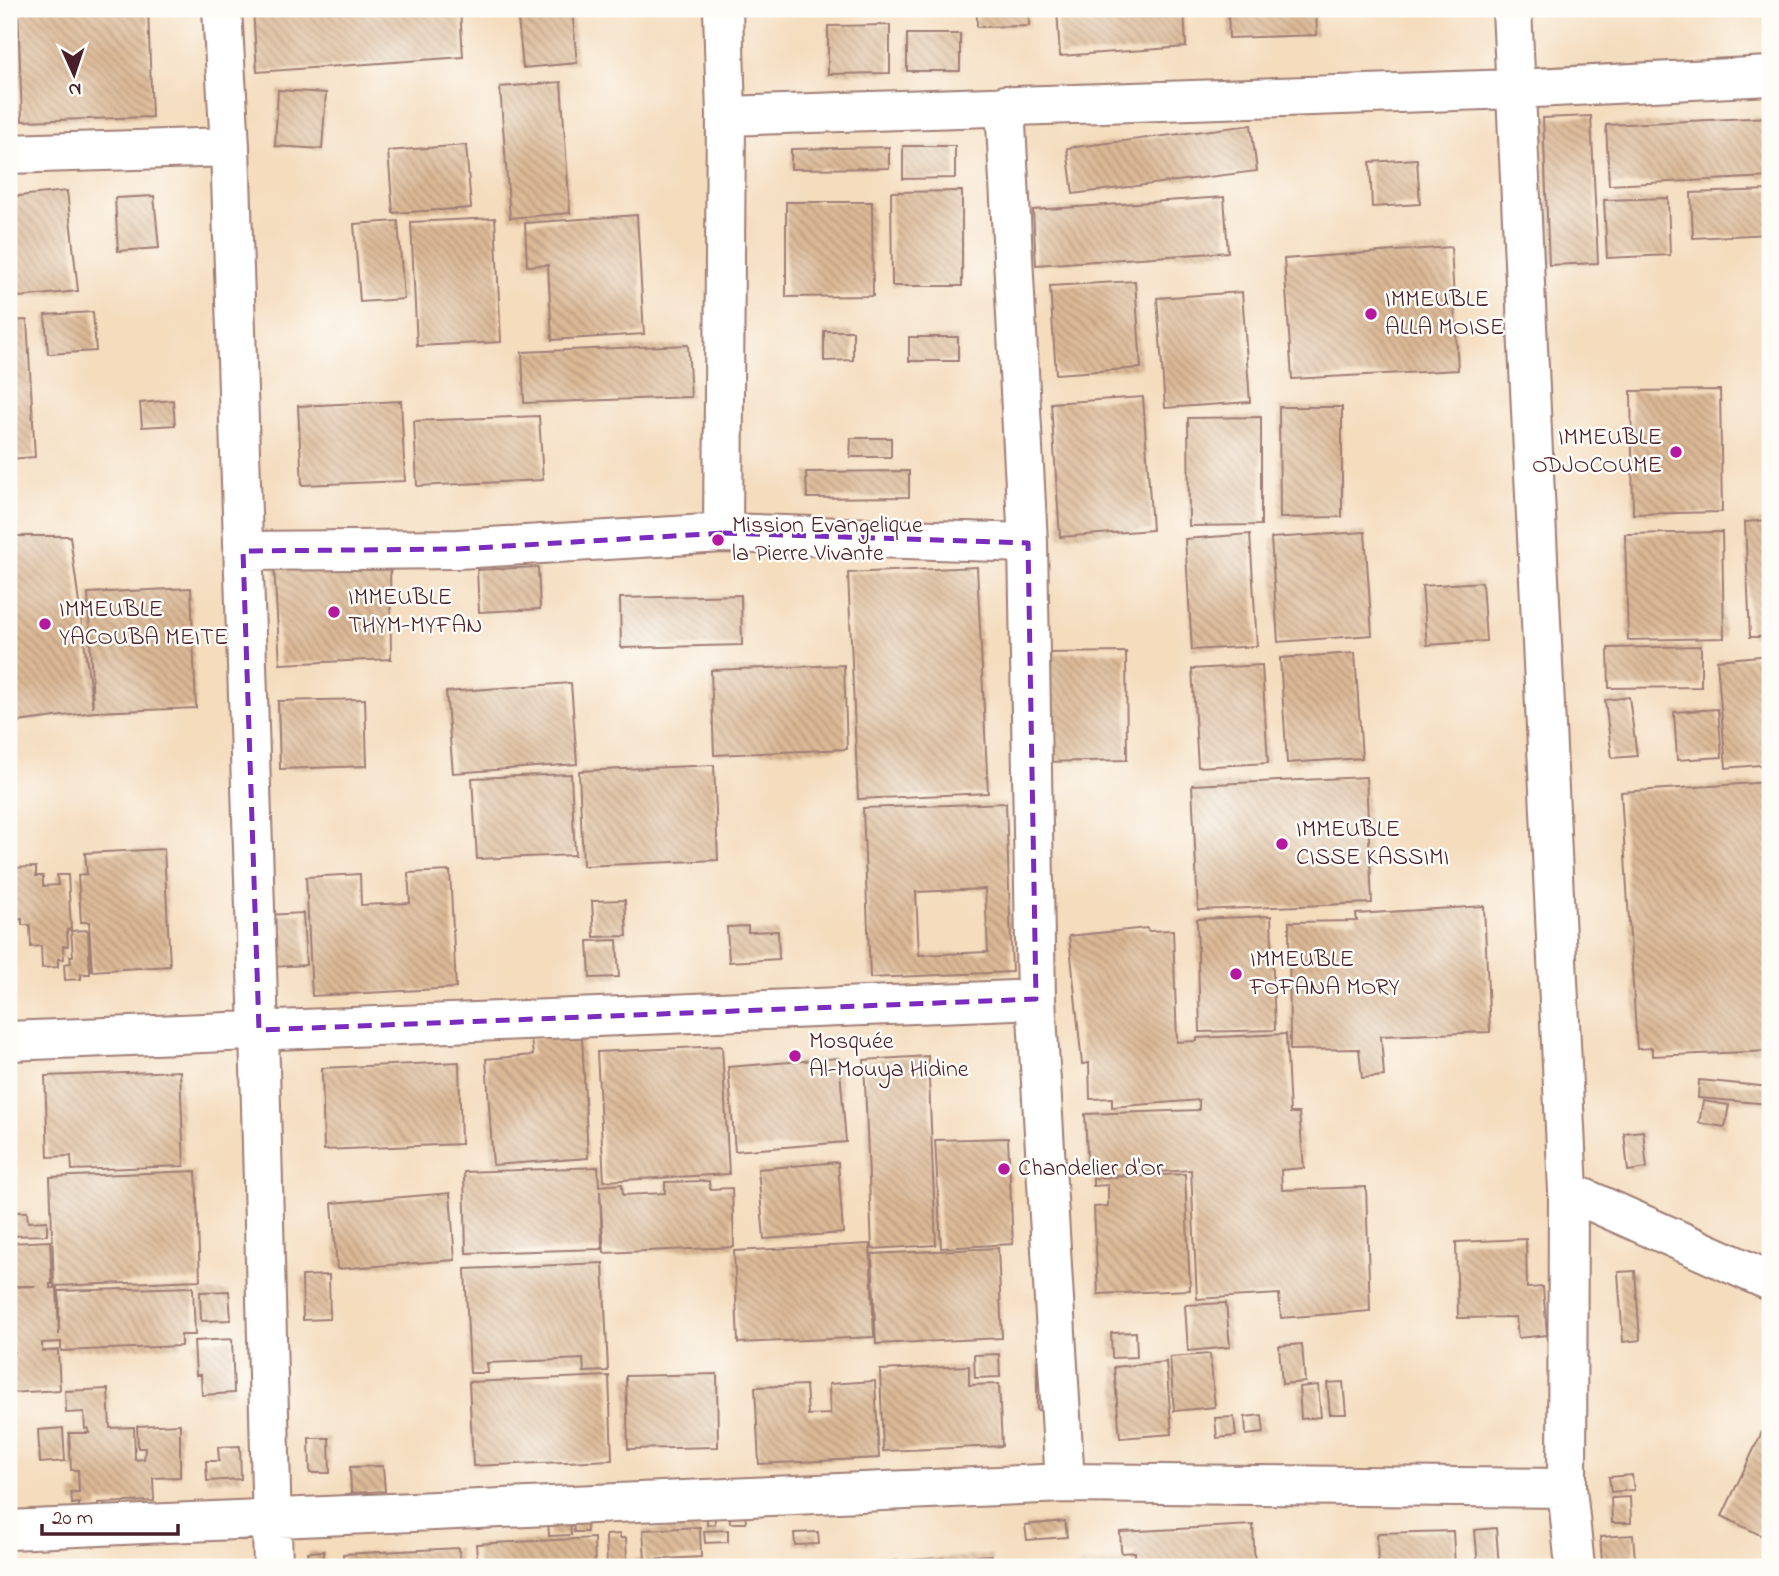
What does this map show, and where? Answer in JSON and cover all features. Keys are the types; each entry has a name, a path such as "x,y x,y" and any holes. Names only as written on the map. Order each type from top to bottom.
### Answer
{"street":[{"path":"222,9 230,147 259,1030 273,1567"},
{"path":"723,9 726,116 723,533"},
{"path":"1512,9 1568,1191 1567,1488 1575,1567"},
{"path":"726,116 1514,89 1770,76"},
{"path":"1004,105 1027,543 1036,999 1065,1483"},
{"path":"9,154 230,147"},
{"path":"243,551 458,549 723,533 1027,543"},
{"path":"9,1041 1036,999"},
{"path":"1568,1191 1770,1281"},
{"path":"9,1530 1065,1483 1567,1488"}],"highlighted area":[{"path":"723,533 1028,543 1036,999 259,1030 243,551 458,549"}],"building":[{"path":"18,9 148,9 152,117 22,121"},
{"path":"253,9 460,9 463,57 257,72"},
{"path":"517,9 572,9 577,63 523,68"},
{"path":"977,9 1029,9 1029,26 977,27"},
{"path":"1057,9 1184,9 1186,47 1060,56"},
{"path":"1228,9 1316,9 1317,35 1229,38"},
{"path":"890,25 890,73 828,74 828,26"},
{"path":"907,34 960,34 960,71 907,71"},
{"path":"561,82 570,213 510,218 500,87"},
{"path":"278,90 326,93 322,149 275,146"},
{"path":"1591,116 1598,263 1549,265 1543,118"},
{"path":"1770,117 1770,177 1609,185 1606,125"},
{"path":"1251,125 1257,171 1073,194 1067,148"},
{"path":"466,145 471,208 393,213 388,151"},
{"path":"903,146 955,146 955,178 903,179"},
{"path":"889,147 889,168 791,169 791,149"},
{"path":"1417,159 1420,204 1372,207 1370,162"},
{"path":"1770,190 1770,234 1693,238 1691,193"},
{"path":"67,191 78,291 9,298 9,197"},
{"path":"962,191 962,286 892,286 891,192"},
{"path":"154,196 159,248 118,251 115,198"},
{"path":"1224,197 1228,252 1036,265 1033,210"},
{"path":"1668,198 1670,255 1607,258 1604,200"},
{"path":"786,202 872,202 873,296 786,297"},
{"path":"637,215 644,334 552,340 548,265 527,266 525,223"},
{"path":"495,218 501,342 417,346 411,222"},
{"path":"398,221 404,299 360,302 354,224"},
{"name":"IMMEUBLE ALLA MOISE","path":"1451,247 1458,370 1292,379 1284,259"},
{"path":"1135,281 1141,368 1056,374 1050,286"},
{"path":"1242,292 1250,402 1165,408 1157,298"},
{"path":"93,312 96,351 48,354 45,315"},
{"path":"27,320 35,457 9,459 9,321"},
{"path":"824,331 853,331 853,360 824,361"},
{"path":"909,337 958,337 958,361 909,361"},
{"path":"688,345 691,397 524,403 522,352"},
{"name":"IMMEUBLE ODJOCOUME","path":"1720,390 1722,512 1633,514 1631,391"},
{"path":"1143,397 1152,530 1060,537 1051,403"},
{"path":"173,400 175,425 142,427 140,403"},
{"path":"401,401 405,481 302,485 298,406"},
{"path":"1279,407 1342,407 1342,517 1280,518"},
{"path":"539,416 543,480 417,486 414,421"},
{"path":"1261,417 1261,525 1189,526 1188,418"},
{"path":"851,438 891,438 891,457 850,457"},
{"path":"909,471 909,497 807,498 806,472"},
{"path":"1770,520 1770,637 1750,637 1745,522"},
{"path":"1365,532 1372,635 1278,642 1271,538"},
{"path":"1722,532 1724,638 1628,640 1625,534"},
{"path":"1250,534 1257,646 1192,650 1185,539"},
{"path":"9,536 70,536 93,708 88,593 191,588 196,708 94,712 9,723"},
{"name":"IMMEUBLE THYM-MYFAN","path":"390,560 391,659 280,664 274,566"},
{"path":"538,567 540,609 479,612 477,570"},
{"path":"977,567 988,793 858,799 848,573"},
{"path":"1482,582 1486,641 1427,645 1422,586"},
{"path":"741,595 742,645 621,648 620,598"},
{"path":"1701,646 1701,687 1609,688 1608,648"},
{"path":"1126,652 1127,760 1044,762 1043,653"},
{"path":"1355,653 1362,758 1287,763 1280,658"},
{"path":"1770,655 1770,764 1726,768 1717,660"},
{"path":"844,665 847,749 714,755 711,670"},
{"path":"1262,665 1268,763 1198,767 1192,669"},
{"path":"571,683 577,764 453,773 446,692"},
{"path":"1629,697 1637,756 1612,758 1605,700"},
{"path":"365,699 367,766 280,769 278,701"},
{"path":"1718,709 1722,757 1677,760 1674,712"},
{"path":"714,765 718,860 583,866 579,771"},
{"path":"571,774 575,855 477,859 472,778"},
{"name":"IMMEUBLE CISSE KASSIMI","path":"1366,777 1372,903 1198,910 1192,785"},
{"path":"1770,782 1770,1051 1652,1056 1652,1048 1637,1049 1621,792"},
{"path":"1006,803 1012,972 870,978 863,808","holes":["985,889 988,952 919,955 916,892"]},
{"path":"164,849 170,966 92,971 89,922 81,922 78,875 87,874 85,853"},
{"path":"36,867 36,876 43,876 43,886 58,885 57,875 68,875 71,929 67,930 68,946 63,946 64,959 58,959 58,967 42,968 41,946 31,947 30,925 22,925 22,919 12,920 9,868"},
{"path":"450,871 456,988 312,996 306,877 360,874 361,905 410,903 408,873"},
{"path":"625,900 627,936 594,937 592,901"},
{"path":"1484,906 1490,1032 1381,1036 1384,1076 1362,1078 1359,1049 1290,1050 1289,922 1357,921 1356,914"},
{"path":"303,913 306,965 271,967 268,915"},
{"name":"IMMEUBLE FOFANA MORY","path":"1271,916 1275,1030 1200,1032 1197,919"},
{"path":"748,926 748,932 778,931 779,959 729,962 727,927"},
{"path":"1147,928 1148,931 1173,930 1177,1042 1197,1041 1197,1038 1286,1034 1290,1113 1299,1113 1304,1168 1281,1170 1282,1190 1366,1187 1370,1311 1281,1318 1279,1294 1197,1299 1191,1170 1088,1174 1085,1114 1199,1110 1199,1100 1112,1107 1112,1098 1090,1099 1089,1063 1082,1064 1069,936"},
{"path":"88,930 90,974 81,974 81,979 65,980 64,964 71,963 70,956 73,956 71,931"},
{"path":"617,940 619,977 590,978 588,941"},
{"path":"582,1037 588,1158 493,1165 486,1059 533,1055 531,1039"},
{"path":"722,1046 729,1174 604,1181 597,1052"},
{"path":"928,1056 936,1245 872,1249 864,1060"},
{"path":"839,1058 846,1142 735,1151 728,1067"},
{"path":"459,1062 461,1144 324,1150 322,1068"},
{"path":"180,1071 184,1166 72,1170 71,1156 48,1157 45,1076"},
{"path":"1699,1080 1770,1087 1770,1104 1698,1098"},
{"path":"1703,1101 1729,1105 1725,1127 1699,1123"},
{"path":"1643,1131 1647,1168 1628,1171 1624,1133"},
{"path":"1008,1138 1013,1244 941,1248 935,1140"},
{"path":"838,1162 843,1233 764,1239 758,1169"},
{"path":"598,1167 599,1186 622,1184 623,1195 665,1193 665,1182 709,1181 710,1189 732,1188 734,1247 604,1253 600,1191 602,1249 466,1253 464,1172"},
{"path":"196,1171 200,1280 54,1286 50,1177"},
{"path":"1185,1174 1190,1290 1098,1294 1094,1207 1108,1206 1108,1185 1093,1186 1093,1178"},
{"path":"450,1193 455,1260 337,1269 332,1203"},
{"path":"9,1212 27,1212 28,1222 47,1221 47,1235 9,1236"},
{"path":"1526,1239 1527,1288 1543,1287 1547,1335 1518,1338 1516,1317 1458,1318 1456,1242"},
{"path":"50,1241 50,1288 57,1288 59,1335 59,1291 193,1287 195,1335 181,1335 181,1346 61,1351 61,1342 42,1343 42,1351 58,1350 60,1390 9,1393 9,1353 14,1352 14,1344 9,1344 9,1287 36,1286 9,1286 9,1243"},
{"path":"870,1244 874,1337 738,1343 734,1251"},
{"path":"998,1248 1002,1338 876,1344 872,1254"},
{"path":"603,1263 608,1371 584,1372 583,1359 487,1363 488,1373 470,1373 465,1269"},
{"path":"1635,1271 1640,1340 1623,1342 1618,1272"},
{"path":"329,1275 330,1319 303,1320 302,1276"},
{"path":"229,1291 231,1320 201,1321 200,1292"},
{"path":"1226,1303 1230,1347 1188,1351 1185,1305"},
{"path":"1136,1332 1137,1357 1112,1358 1111,1333"},
{"path":"232,1339 234,1393 202,1395 201,1375 196,1375 194,1341"},
{"path":"1302,1344 1305,1382 1282,1384 1279,1346"},
{"path":"999,1354 1000,1377 975,1378 974,1355"},
{"path":"1210,1354 1215,1407 1174,1411 1170,1357"},
{"path":"1037,1361 1051,1361 1051,1410 1037,1410"},
{"path":"1166,1362 1172,1434 1120,1438 1114,1367"},
{"path":"969,1366 969,1385 999,1384 1002,1446 883,1451 880,1370"},
{"path":"717,1374 718,1447 628,1449 626,1376"},
{"path":"609,1376 612,1460 473,1466 469,1382"},
{"path":"875,1381 879,1458 759,1464 755,1387 806,1385 808,1415 830,1414 829,1384"},
{"path":"1343,1382 1346,1414 1330,1414 1327,1383"},
{"path":"1318,1385 1321,1417 1301,1419 1299,1387"},
{"path":"108,1389 110,1428 134,1427 135,1460 144,1459 145,1448 138,1448 137,1426 180,1424 180,1477 153,1478 154,1501 98,1503 98,1509 79,1509 79,1503 72,1504 71,1492 79,1492 78,1470 71,1470 69,1433 89,1433 88,1428 85,1429 84,1412 66,1413 65,1391"},
{"path":"1262,1415 1264,1433 1246,1435 1245,1417"},
{"path":"1234,1417 1236,1436 1217,1438 1215,1418"},
{"path":"63,1428 65,1461 40,1463 38,1430"},
{"path":"1765,1430 1770,1432 1770,1540 1722,1516"},
{"path":"309,1438 329,1438 330,1473 310,1473"},
{"path":"240,1446 241,1479 207,1481 206,1461 219,1461 218,1447"},
{"path":"383,1466 385,1491 351,1493 350,1467"},
{"path":"1632,1475 1634,1490 1611,1492 1609,1477"},
{"path":"1630,1497 1631,1523 1612,1523 1611,1498"},
{"path":"745,1506 746,1523 730,1523 729,1507"},
{"path":"714,1507 715,1524 707,1525 707,1518"},
{"path":"586,1516 587,1532 574,1532 573,1517"},
{"path":"570,1518 571,1535 549,1536 548,1519"},
{"path":"1065,1521 1067,1537 1027,1540 1025,1525"},
{"path":"1253,1525 1255,1567 1135,1567 1135,1552 1122,1553 1121,1549 1120,1532"},
{"path":"700,1527 701,1557 645,1560 643,1530"},
{"path":"1496,1528 1499,1567 1478,1567 1475,1530"},
{"path":"728,1530 728,1542 705,1543 704,1531"},
{"path":"1453,1531 1455,1567 1378,1567 1379,1533"},
{"path":"818,1532 819,1544 795,1545 794,1533"},
{"path":"620,1534 620,1538 626,1538 627,1560 643,1559 648,1561 649,1567 607,1567 606,1535"},
{"path":"1633,1535 1635,1560 1602,1562 1600,1537"},
{"path":"594,1538 595,1567 478,1567 476,1544"},
{"path":"459,1548 460,1567 343,1567 343,1554"},
{"path":"324,1551 324,1567 316,1567 316,1561 309,1561 308,1552"},
{"path":"992,1555 992,1567 860,1567 860,1563"},
{"path":"1128,1562 1128,1567 1076,1567 1076,1565"}],"place":[{"name":"IMMEUBLE ALLA MOISE","path":"1371,314"},
{"name":"IMMEUBLE ODJOCOUME","path":"1676,452"},
{"name":"Mission Evangelique la Pierre Vivante","path":"718,540"},
{"name":"IMMEUBLE THYM-MYFAN","path":"334,612"},
{"name":"IMMEUBLE YACOUBA MEITE","path":"45,624"},
{"name":"IMMEUBLE CISSE KASSIMI","path":"1282,844"},
{"name":"IMMEUBLE FOFANA MORY","path":"1236,974"},
{"name":"Mosquée Al-Mouya Hidine","path":"795,1056"},
{"name":"Chandelier d'Or","path":"1004,1169"}]}
